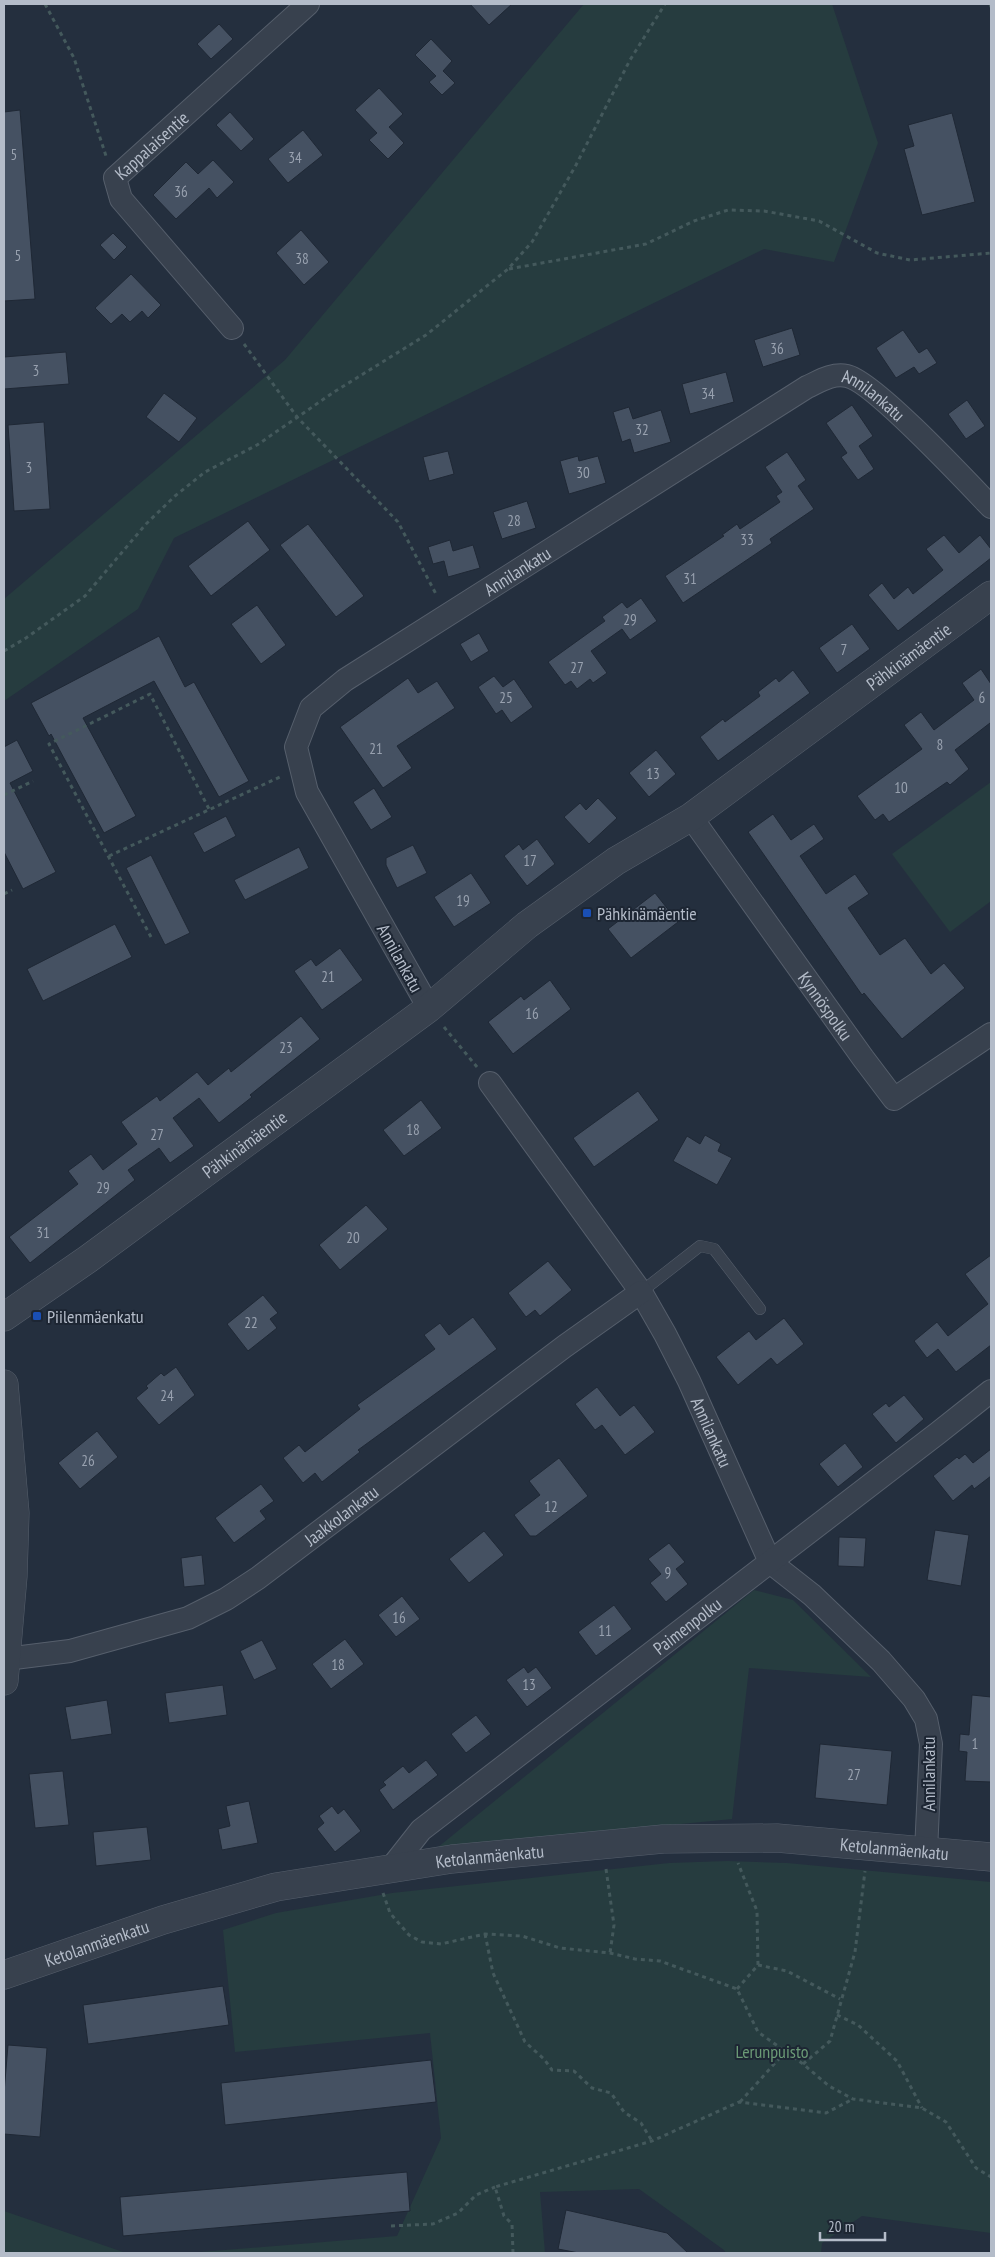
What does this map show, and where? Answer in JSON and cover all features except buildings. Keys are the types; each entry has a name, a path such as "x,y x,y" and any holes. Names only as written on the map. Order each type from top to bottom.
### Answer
{"street":[{"name":"Kappalaisentie","path":"232,328 121,200 114,178 308,4"},
{"name":"Annilankatu","path":"434,1014 307,792 296,747 312,708 345,680 807,386 832,375 848,376 866,385 947,461 991,507"},
{"name":"Pähkinämäentie","path":"4,1317 434,1014 527,925 616,862 691,817 991,596"},
{"name":"Kynnöspolku","path":"691,817 894,1099 991,1034"},
{"name":"Annilankatu","path":"490,1083 641,1292 689,1381 770,1562 812,1595 881,1661 914,1699 926,1719 931,1744 926,1851"},
{"name":"Jaakkolankatu","path":"5,1670 131,1636 188,1618 226,1598 258,1578 565,1346 641,1292"},
{"path":"4,1384 15,1513 13,1576 5,1670"},
{"name":"Paimenpolku","path":"386,1877 421,1830 991,1391"},
{"name":"Ketolanmäenkatu","path":"4,1975 163,1920 276,1886 386,1877 452,1859 663,1839 777,1838 991,1857"}],"lane":[{"path":"641,1292 700,1246 714,1249 760,1310"}],"path":[{"path":"45,4 74,58 114,178"},
{"path":"4,651 26,638 85,596 146,524 175,496 205,472 257,445 297,417 426,335 508,269 532,242 576,165 630,60 666,4"},
{"path":"508,269 646,244 694,222 728,210 764,210 819,221 877,253 910,260 991,253"},
{"path":"232,328 297,417 398,522 447,616"},
{"path":"151,937 50,744 150,694 209,810"},
{"path":"109,856 301,767"},
{"path":"4,795 33,780"},
{"path":"4,894 12,890"},
{"path":"434,1014 490,1083"},
{"path":"737,1861 757,1911 758,1965 737,1989"},
{"path":"605,1862 614,1925 610,1953"},
{"path":"803,2064 830,2041 854,1952 866,1864"},
{"path":"386,1877 390,1913 408,1935 422,1942 442,1944 485,1934 522,1936 560,1948 660,1961 737,1989 758,2032 803,2064 829,2086 854,2098 922,2108 946,2122 976,2168 991,2178"},
{"path":"485,1934 493,1973 525,2042 544,2059 552,2070 574,2071 592,2088 611,2093 624,2112 641,2123 652,2141"},
{"path":"758,1965 787,1971 840,1999"},
{"path":"837,2015 858,2025 897,2061 922,2108"},
{"path":"391,2226 433,2224 458,2213 476,2196 495,2187 652,2141 739,2102 785,2052"},
{"path":"739,2102 826,2113 854,2098"},
{"path":"495,2187 504,2216 512,2224 514,2253"}],"green space":[{"path":"584,4 832,4 878,143 834,262 764,249 174,538 138,609 4,701 4,599 285,360"},
{"path":"991,782 991,901 950,932 892,854"},
{"path":"754,1590 793,1600 871,1677 749,1668 732,1819 437,1848"},
{"name":"Lerunpuisto","path":"727,1861 787,1863 991,1882 991,2233 862,2216 822,2243 821,2253 726,2253 639,2189 540,2192 545,2253 188,2253 397,2236 441,2138 430,2033 235,2052 223,1930 276,1913 392,1893 669,1863"},
{"path":"4,2211 126,2253 4,2253"}],"place":[{"name":"Pähkinämäentie","path":"587,913"},
{"name":"Piilenmäenkatu","path":"37,1316"}]}
